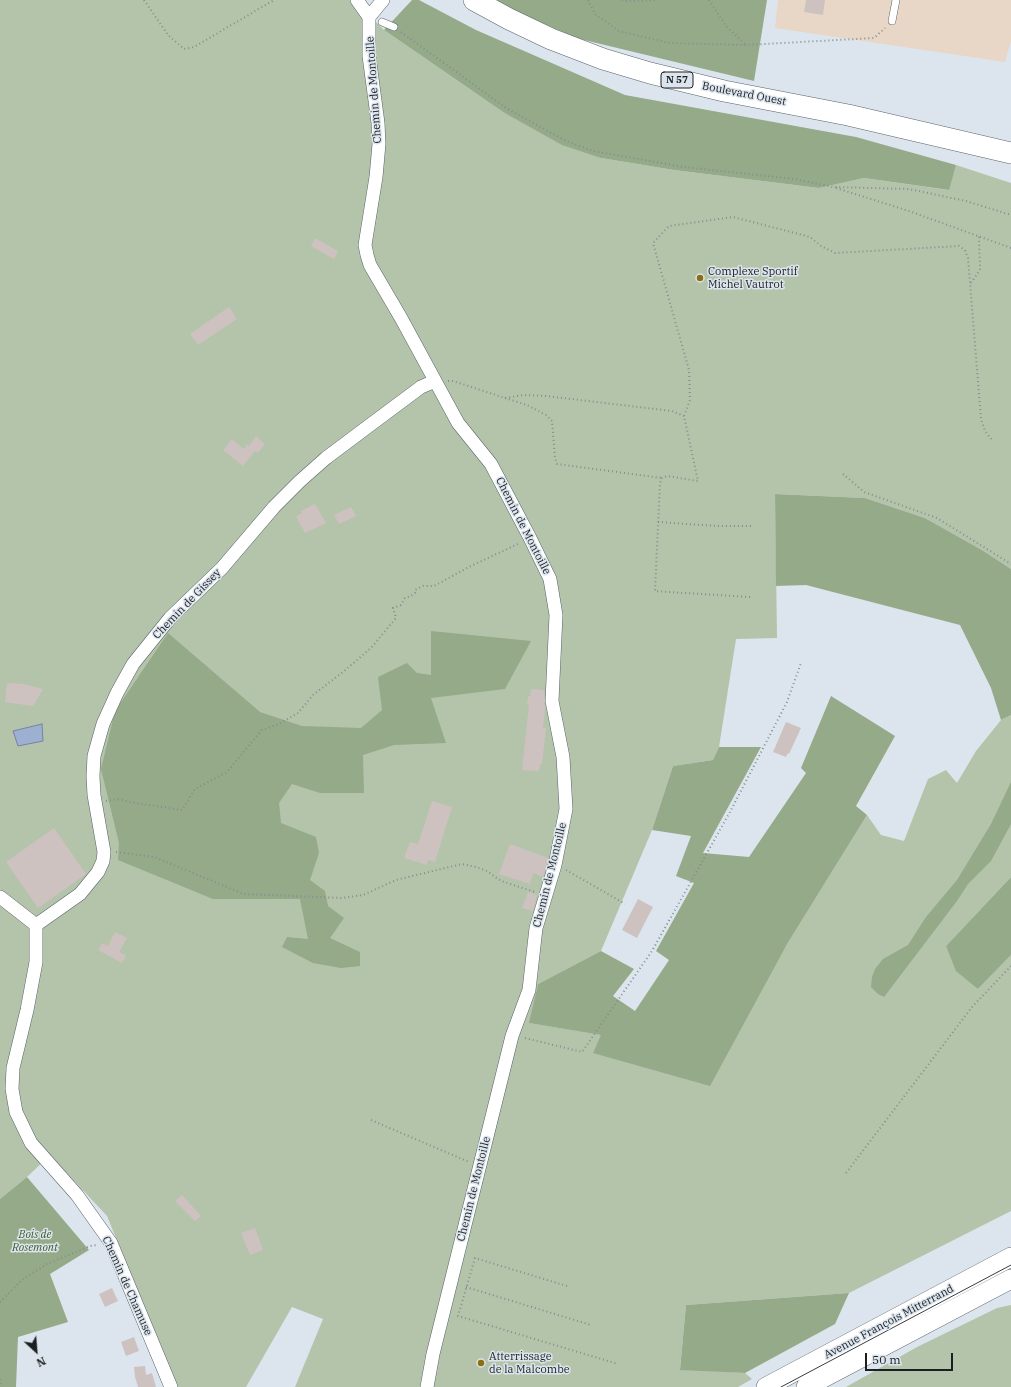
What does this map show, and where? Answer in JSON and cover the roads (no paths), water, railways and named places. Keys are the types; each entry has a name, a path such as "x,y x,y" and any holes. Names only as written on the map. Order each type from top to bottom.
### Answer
{"main road":[{"name":"Boulevard Ouest","path":"474,0 551,39 603,59 634,68 711,88 848,114 1011,152"},
{"name":"Boulevard Ouest","path":"932,134 1011,161"},
{"name":"Avenue François Mitterrand","path":"766,1387 1011,1257"},
{"name":"Avenue François Mitterrand","path":"806,1387 1011,1278"}],"street":[{"path":"357,0 369,17 384,0"},
{"name":"Chemin de Montoille","path":"369,17 369,56 378,123 379,144 376,177 365,245 366,250 370,265 401,318 458,423 491,464 530,538 550,580 556,615 552,701 563,757 566,809 554,865 536,928 529,990 512,1036 435,1347 427,1387"},
{"name":"Chemin de Gissey","path":"36,925 80,894 98,872 103,861 104,852 93,776 94,756 104,724 117,693 133,664 170,618 222,568 274,507 300,482 326,458 374,422 421,387 435,381"},
{"path":"0,897 36,925"},
{"name":"Chemin de Chamuse","path":"36,925 36,962 27,1010 13,1068 12,1089 16,1112 31,1143 77,1195 110,1243 171,1387"}],"lane":[{"path":"892,21 896,0"},
{"path":"382,22 394,27"}],"water":[{"path":"42,724 43,741 18,746 13,731"}],"tram line":[{"path":"781,1387 1011,1265"}],"place":[{"name":"Complexe Sportif Michel Vautrot","path":"700,278"},
{"name":"Atterrissage de la Malcombe","path":"481,1363"}],"park label":[{"name":"Bois de Rosemont","path":"35,1241"}]}
